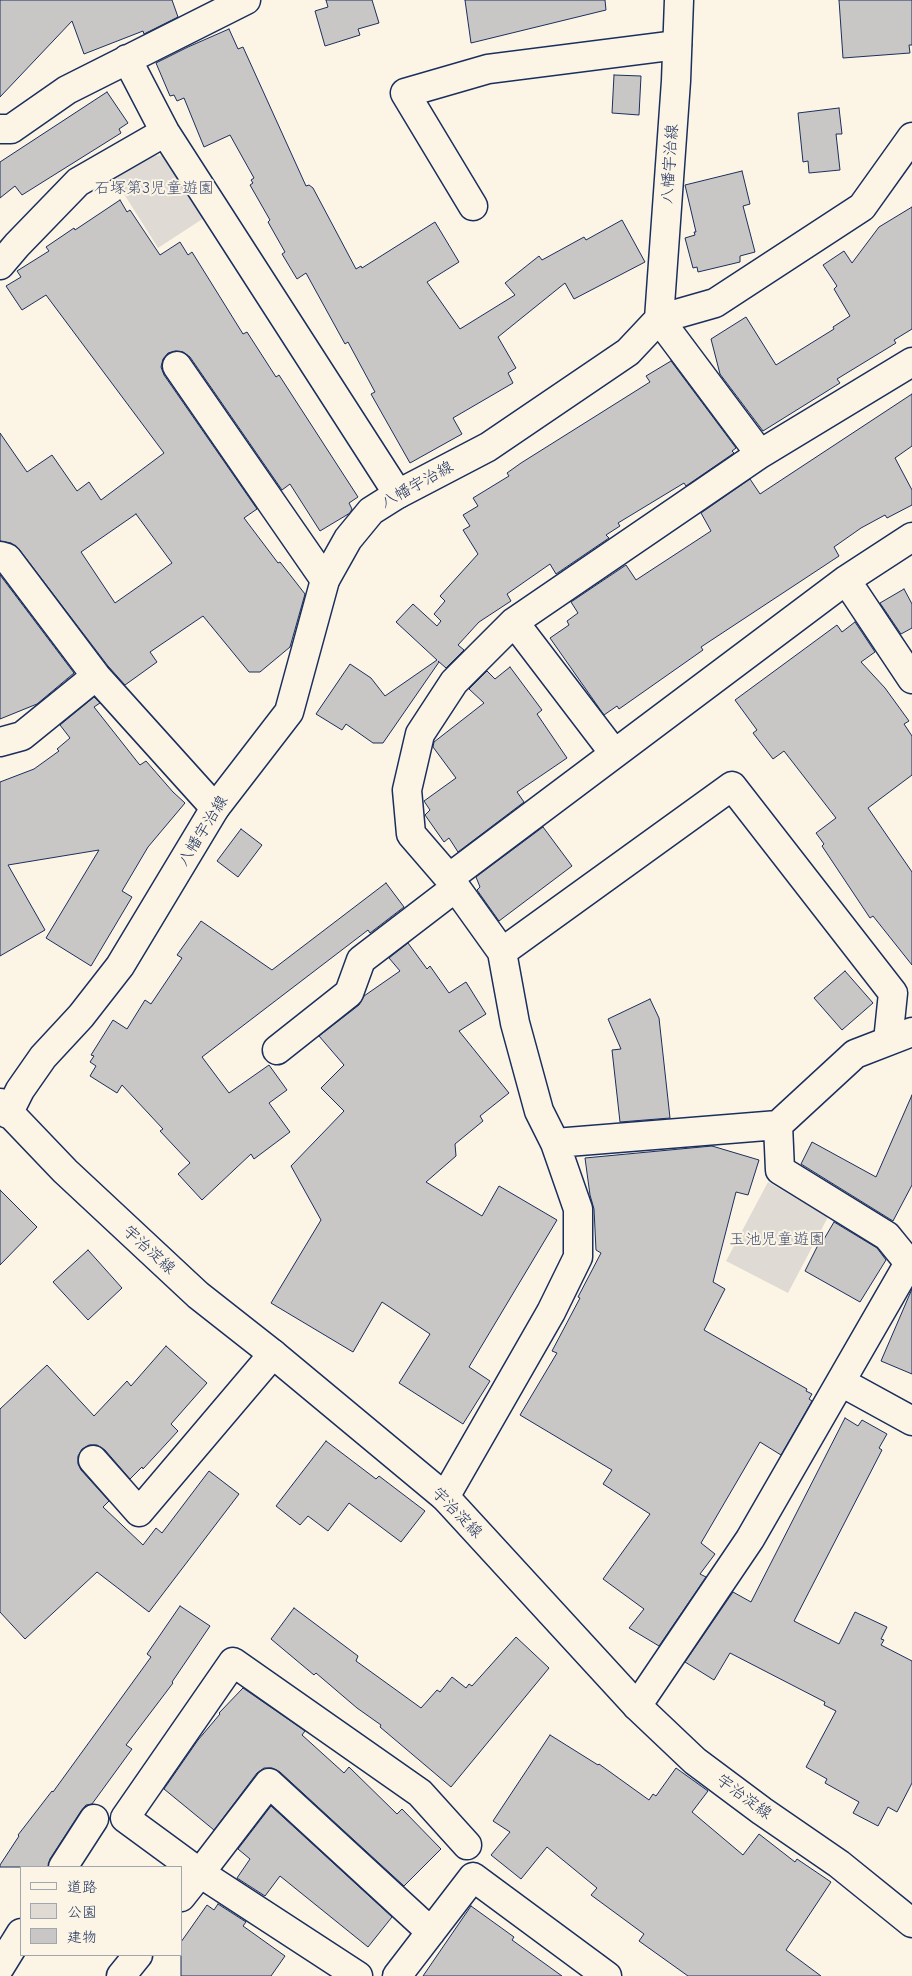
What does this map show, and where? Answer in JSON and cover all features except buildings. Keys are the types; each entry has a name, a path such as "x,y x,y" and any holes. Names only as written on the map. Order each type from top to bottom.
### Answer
{"street":[{"path":"0,129 11,129 67,90 246,0"},
{"name":"八幡宇治線","path":"3,1113 43,1057 80,1016 120,966 215,808 289,712 325,580 348,540 371,510 496,442 628,352 659,320 679,0"},
{"path":"473,206 405,93 488,70 677,45"},
{"path":"126,59 166,132 398,494"},
{"path":"0,265 78,182 166,132"},
{"path":"760,454 659,320 715,303 862,207 912,137"},
{"path":"445,1497 551,1312 578,1257 578,1209 555,1143 539,1111 516,1023 502,952 452,883 411,834 407,790 420,734 454,682 514,622 760,454 912,362"},
{"path":"177,366 325,580"},
{"path":"277,1050 349,993 360,960 452,883 614,754 846,580 912,537"},
{"path":"0,556 7,558 96,676 215,808"},
{"path":"846,580 912,679"},
{"path":"514,622 614,754"},
{"path":"0,742 22,736 96,676"},
{"path":"502,952 732,786 893,993 900,1036 855,1054 778,1125 555,1143"},
{"name":"宇治淀線","path":"3,1113 198,1295 273,1354 445,1497 637,1706 696,1761 762,1811 839,1864 912,1923"},
{"path":"637,1706 750,1539 911,1263 887,1236 780,1170 778,1125"},
{"path":"93,1460 139,1512 273,1354"},
{"path":"841,1382 912,1421"},
{"path":"358,1976 200,1873 125,1818 234,1662 420,1793 467,1845"},
{"path":"182,1896 269,1783 431,1932"},
{"path":"64,1866 94,1819"},
{"path":"398,1976 473,1877 607,1976"},
{"path":"0,1967 20,1936"},
{"path":"121,1976 137,1956"}],"green space":[{"name":"石塚第3児童遊園","path":"168,155 204,218 158,248 114,178 148,156"},
{"name":"玉池児童遊園","path":"768,1182 828,1217 788,1293 726,1261"}]}
